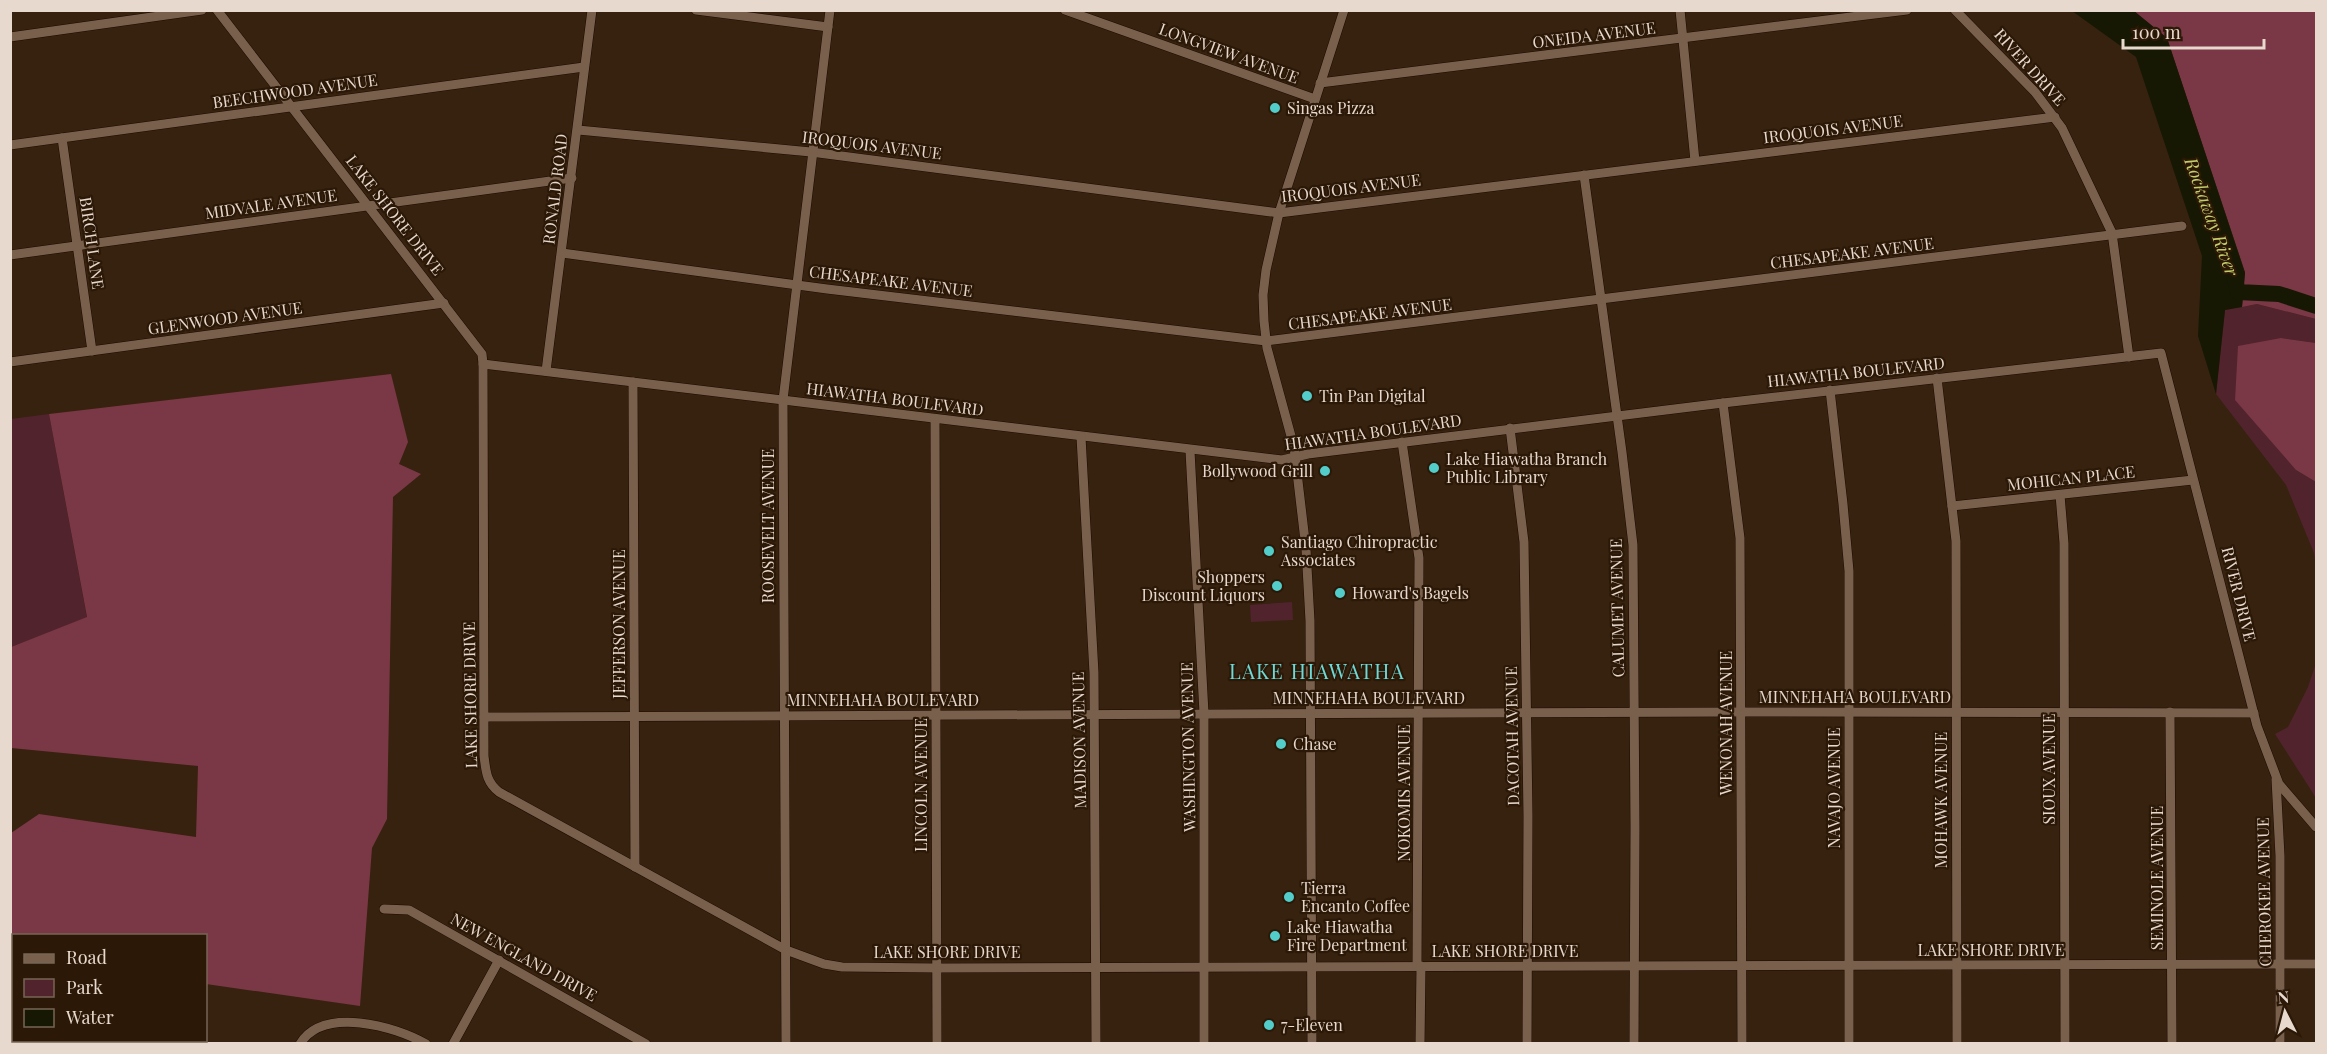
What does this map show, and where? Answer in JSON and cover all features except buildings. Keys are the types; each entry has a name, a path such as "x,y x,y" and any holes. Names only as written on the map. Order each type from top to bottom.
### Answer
{"street":[{"path":"10,37 202,10"},
{"name":"LAKE SHORE DRIVE","path":"217,10 477,346 483,364 484,717 487,777 494,788 786,950 824,964 937,968 2316,964"},
{"name":"RONALD ROAD","path":"546,371 592,10"},
{"path":"696,10 828,27"},
{"name":"ROOSEVELT AVENUE","path":"786,1044 783,400 830,10"},
{"name":"LONGVIEW AVENUE","path":"1065,10 1315,99"},
{"path":"1312,1044 1310,621 1306,549 1296,457 1266,341 1263,311 1266,270 1279,213 1344,10"},
{"path":"1680,10 1695,161"},
{"name":"ONEIDA AVENUE","path":"1320,83 1906,10"},
{"name":"RIVER DRIVE","path":"1955,10 2036,92 2055,117 2099,204 2112,236 2129,357"},
{"name":"BEECHWOOD AVENUE","path":"10,145 584,67"},
{"name":"IROQUOIS AVENUE","path":"578,130 811,153 1279,213 2055,117"},
{"name":"BIRCH LANE","path":"62,138 92,351"},
{"name":"CALUMET AVENUE","path":"1584,175 1633,545 1634,1044"},
{"name":"MIDVALE AVENUE","path":"10,255 572,178"},
{"name":"CHESAPEAKE AVENUE","path":"562,253 797,285 1266,341 2182,226"},
{"name":"GLENWOOD AVENUE","path":"10,362 444,303"},
{"name":"RIVER DRIVE","path":"2161,353 2254,713 2279,784 2316,827"},
{"name":"HIAWATHA BOULEVARD","path":"483,364 1190,451 1282,460 1402,442 1830,390 2161,353"},
{"name":"MOHAWK AVENUE","path":"1937,378 1956,540 1957,1044"},
{"name":"JEFFERSON AVENUE","path":"633,382 635,867"},
{"name":"NAVAJO AVENUE","path":"1830,390 1849,571 1849,1044"},
{"name":"WENONAH AVENUE","path":"1723,403 1740,538 1742,1044"},
{"name":"LINCOLN AVENUE","path":"935,419 937,1044"},
{"name":"DACOTAH AVENUE","path":"1510,429 1524,542 1527,1044"},
{"name":"MADISON AVENUE","path":"1081,437 1094,714 1096,1044"},
{"name":"NOKOMIS AVENUE","path":"1402,442 1419,558 1420,1044"},
{"name":"WASHINGTON AVENUE","path":"1190,451 1204,713 1204,1044"},
{"name":"MOHICAN PLACE","path":"1952,506 2193,480"},
{"name":"SIOUX AVENUE","path":"2060,495 2064,543 2065,1044"},
{"name":"MINNEHAHA BOULEVARD","path":"484,717 1634,712 2254,713"},
{"name":"SEMINOLE AVENUE","path":"2170,712 2172,1044"},
{"name":"CHEROKEE AVENUE","path":"2276,775 2280,856 2280,1044"},
{"name":"NEW ENGLAND DRIVE","path":"384,909 409,910 646,1044"},
{"path":"453,1044 499,960"},
{"path":"300,1044 311,1031 320,1027 355,1023 383,1026 402,1032 426,1044"}],"green space":[{"path":"2257,304 2316,319 2316,343 2281,338 2296,470 2316,482 2316,569 2314,553 2286,485 2216,394 2225,310"},
{"path":"49,414 87,618 11,647 11,419"},
{"path":"1292,602 1293,620 1251,622 1250,605"},
{"path":"2316,663 2316,798 2275,734 2288,727 2308,687"}],"shaded area":[{"path":"2134,11 2316,11 2316,319 2257,304 2242,307 2245,272 2167,38"},
{"path":"2281,338 2316,343 2316,482 2296,470 2235,400 2238,346"},
{"path":"391,374 408,442 399,464 421,474 393,497 387,819 372,848 360,1006 207,984 207,934 12,934 11,956 11,833 39,814 196,837 198,766 11,748 11,647 87,617 49,414"}],"water":[{"path":"2072,11 2134,11 2167,38 2245,273 2242,307 2225,310 2216,394 2198,336 2202,256 2136,57"}],"waterway":[{"name":"Rockaway River","path":"2234,275 2238,292 2279,294 2316,306"}],"place":[{"name":"Singas Pizza","path":"1275,108"},
{"name":"Tin Pan Digital","path":"1307,396"},
{"name":"Lake Hiawatha Branch Public Library","path":"1434,468"},
{"name":"Bollywood Grill","path":"1325,471"},
{"name":"Santiago Chiropractic Associates","path":"1269,551"},
{"name":"Shoppers Discount Liquors","path":"1277,586"},
{"name":"Howard's Bagels","path":"1340,593"},
{"name":"Chase","path":"1281,744"},
{"name":"Tierra Encanto Coffee","path":"1289,897"},
{"name":"Lake Hiawatha Fire Department","path":"1275,936"},
{"name":"7-Eleven","path":"1269,1025"}],"district":[{"name":"LAKE HIAWATHA","path":"1317,672"}]}
